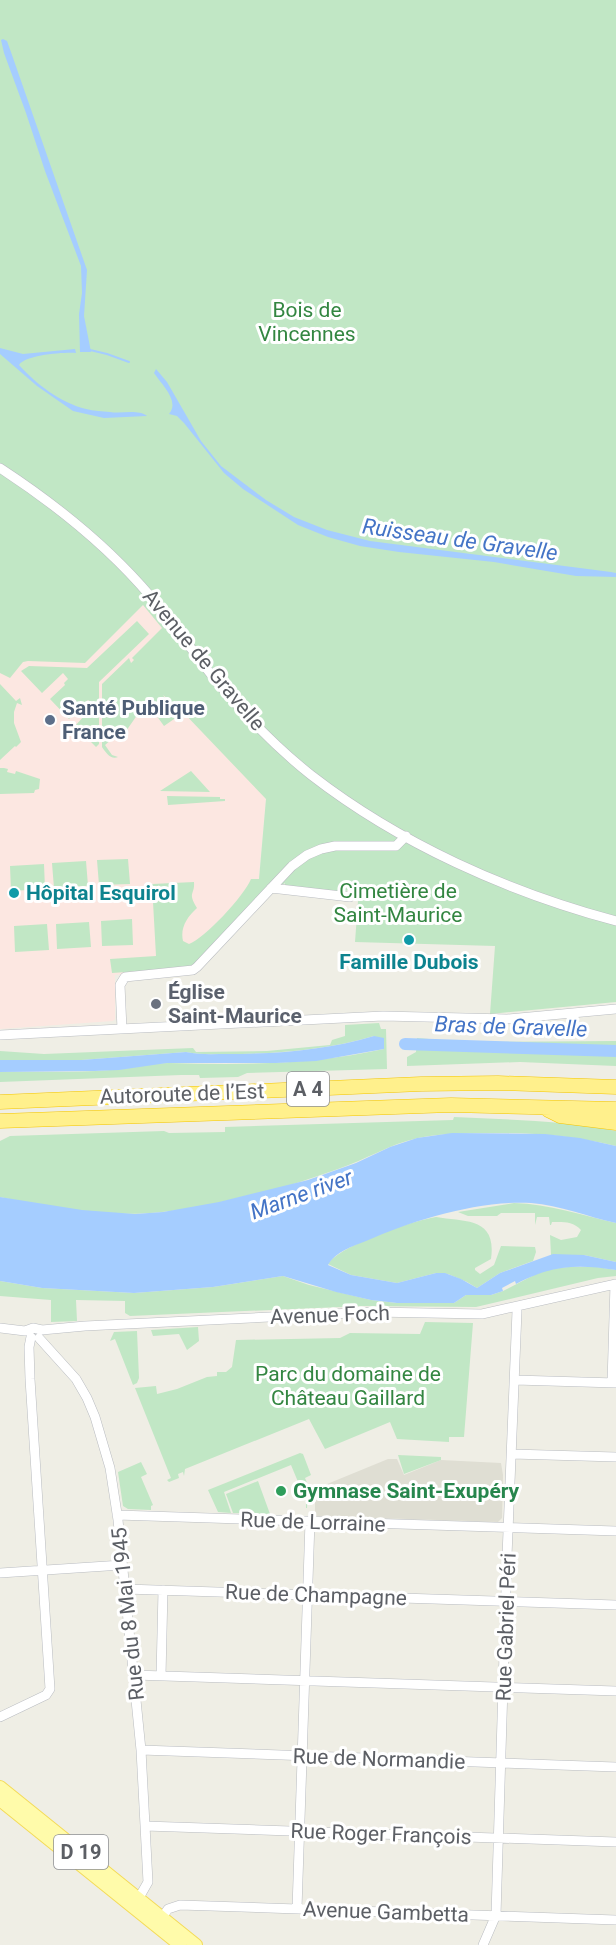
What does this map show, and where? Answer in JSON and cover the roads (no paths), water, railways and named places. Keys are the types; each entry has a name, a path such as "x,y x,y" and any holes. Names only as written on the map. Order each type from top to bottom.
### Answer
{"highway":[{"name":"Autoroute de l’Est","path":"0,1102 421,1084 498,1083 616,1087"},
{"name":"Autoroute de l’Est","path":"0,1121 380,1107 541,1106 616,1109"},
{"path":"541,1106 560,1116 616,1123"}],"main road":[{"name":"D 19","path":"0,1786 136,1904"},
{"name":"D 19","path":"0,1800 159,1922 196,1945"},
{"name":"D 19","path":"159,1922 180,1945"}],"street":[{"name":"Avenue de Gravelle","path":"0,468 56,506 137,581 229,696 276,743 319,781 352,804 406,836 468,868 527,893 616,921"},
{"path":"122,1029 120,985 125,977 193,970 292,866 314,851 335,846 396,846 406,836"},
{"path":"271,888 350,897"},
{"path":"0,1035 382,1016 507,1018 616,1009"},
{"path":"515,1380 614,1383 616,1284"},
{"name":"Avenue Foch","path":"0,1328 34,1334 85,1326 373,1312 482,1314 616,1284"},
{"name":"Rue Gabriel Péri","path":"483,1945 496,1915 516,1306"},
{"path":"0,1717 46,1695 50,1689 29,1359 34,1334"},
{"name":"Rue du 8 Mai 1945","path":"34,1334 76,1379 87,1398 110,1468 135,1675 141,1750 148,1882 136,1904"},
{"path":"512,1454 616,1457"},
{"name":"Rue de Lorraine","path":"117,1515 616,1531"},
{"path":"297,1909 310,1521"},
{"path":"0,1573 122,1565"},
{"name":"Rue de Champagne","path":"125,1589 616,1605"},
{"path":"161,1676 163,1590"},
{"path":"135,1675 616,1691"},
{"name":"Rue de Normandie","path":"141,1750 616,1767"},
{"name":"Rue Roger François","path":"145,1826 616,1842"},
{"name":"Avenue Gambetta","path":"159,1922 168,1909 180,1905 616,1920"}],"water":[{"path":"1,40 7,41 87,270 84,316 91,352 80,352 81,266 4,53"},
{"path":"0,348 23,354 75,349 76,353 37,357 19,365 50,392 77,406 95,411 130,412 147,416 104,418 73,411 37,386 0,354"},
{"name":"Ruisseau de Gravelle","path":"156,369 167,382 201,441 221,466 266,500 294,517 327,530 370,541 611,572 616,573 616,577 576,576 494,562 360,546 298,525 243,489 224,473 184,423 177,416 169,414 172,409 171,398 154,373"},
{"name":"Bras de Gravelle","path":"374,1036 384,1038 384,1049 316,1061 167,1063 119,1070 0,1072 0,1060 81,1060 186,1052 246,1054 283,1052 338,1045"},
{"name":"Marne river","path":"452,1133 545,1134 580,1138 616,1146 616,1223 542,1204 511,1203 469,1208 425,1219 384,1233 345,1250 335,1256 328,1265 351,1275 397,1283 436,1273 445,1273 477,1288 500,1273 553,1254 584,1255 616,1262 616,1270 577,1267 553,1270 516,1284 515,1281 502,1288 503,1291 491,1295 466,1295 454,1303 397,1303 371,1300 283,1276 213,1287 134,1293 42,1288 0,1281 0,1197 82,1210 135,1214 163,1212 219,1202 308,1180 417,1138"}],"waterway":[{"name":"Ruisseau de Gravelle","path":"90,350 129,362"},
{"name":"Bras de Gravelle","path":"405,1044 616,1051"}],"place":[{"name":"Santé Publique France","path":"50,720"},
{"name":"Hôpital Esquirol","path":"14,893"},
{"name":"Famille Dubois","path":"409,940"},
{"name":"Église Saint-Maurice","path":"156,1004"},
{"name":"Gymnase Saint-Exupéry","path":"281,1491"}],"park label":[{"name":"Bois de Vincennes","path":"307,322"},
{"name":"Cimetière de Saint-Maurice","path":"398,903"},
{"name":"Parc du domaine de Château Gaillard","path":"348,1386"}]}
